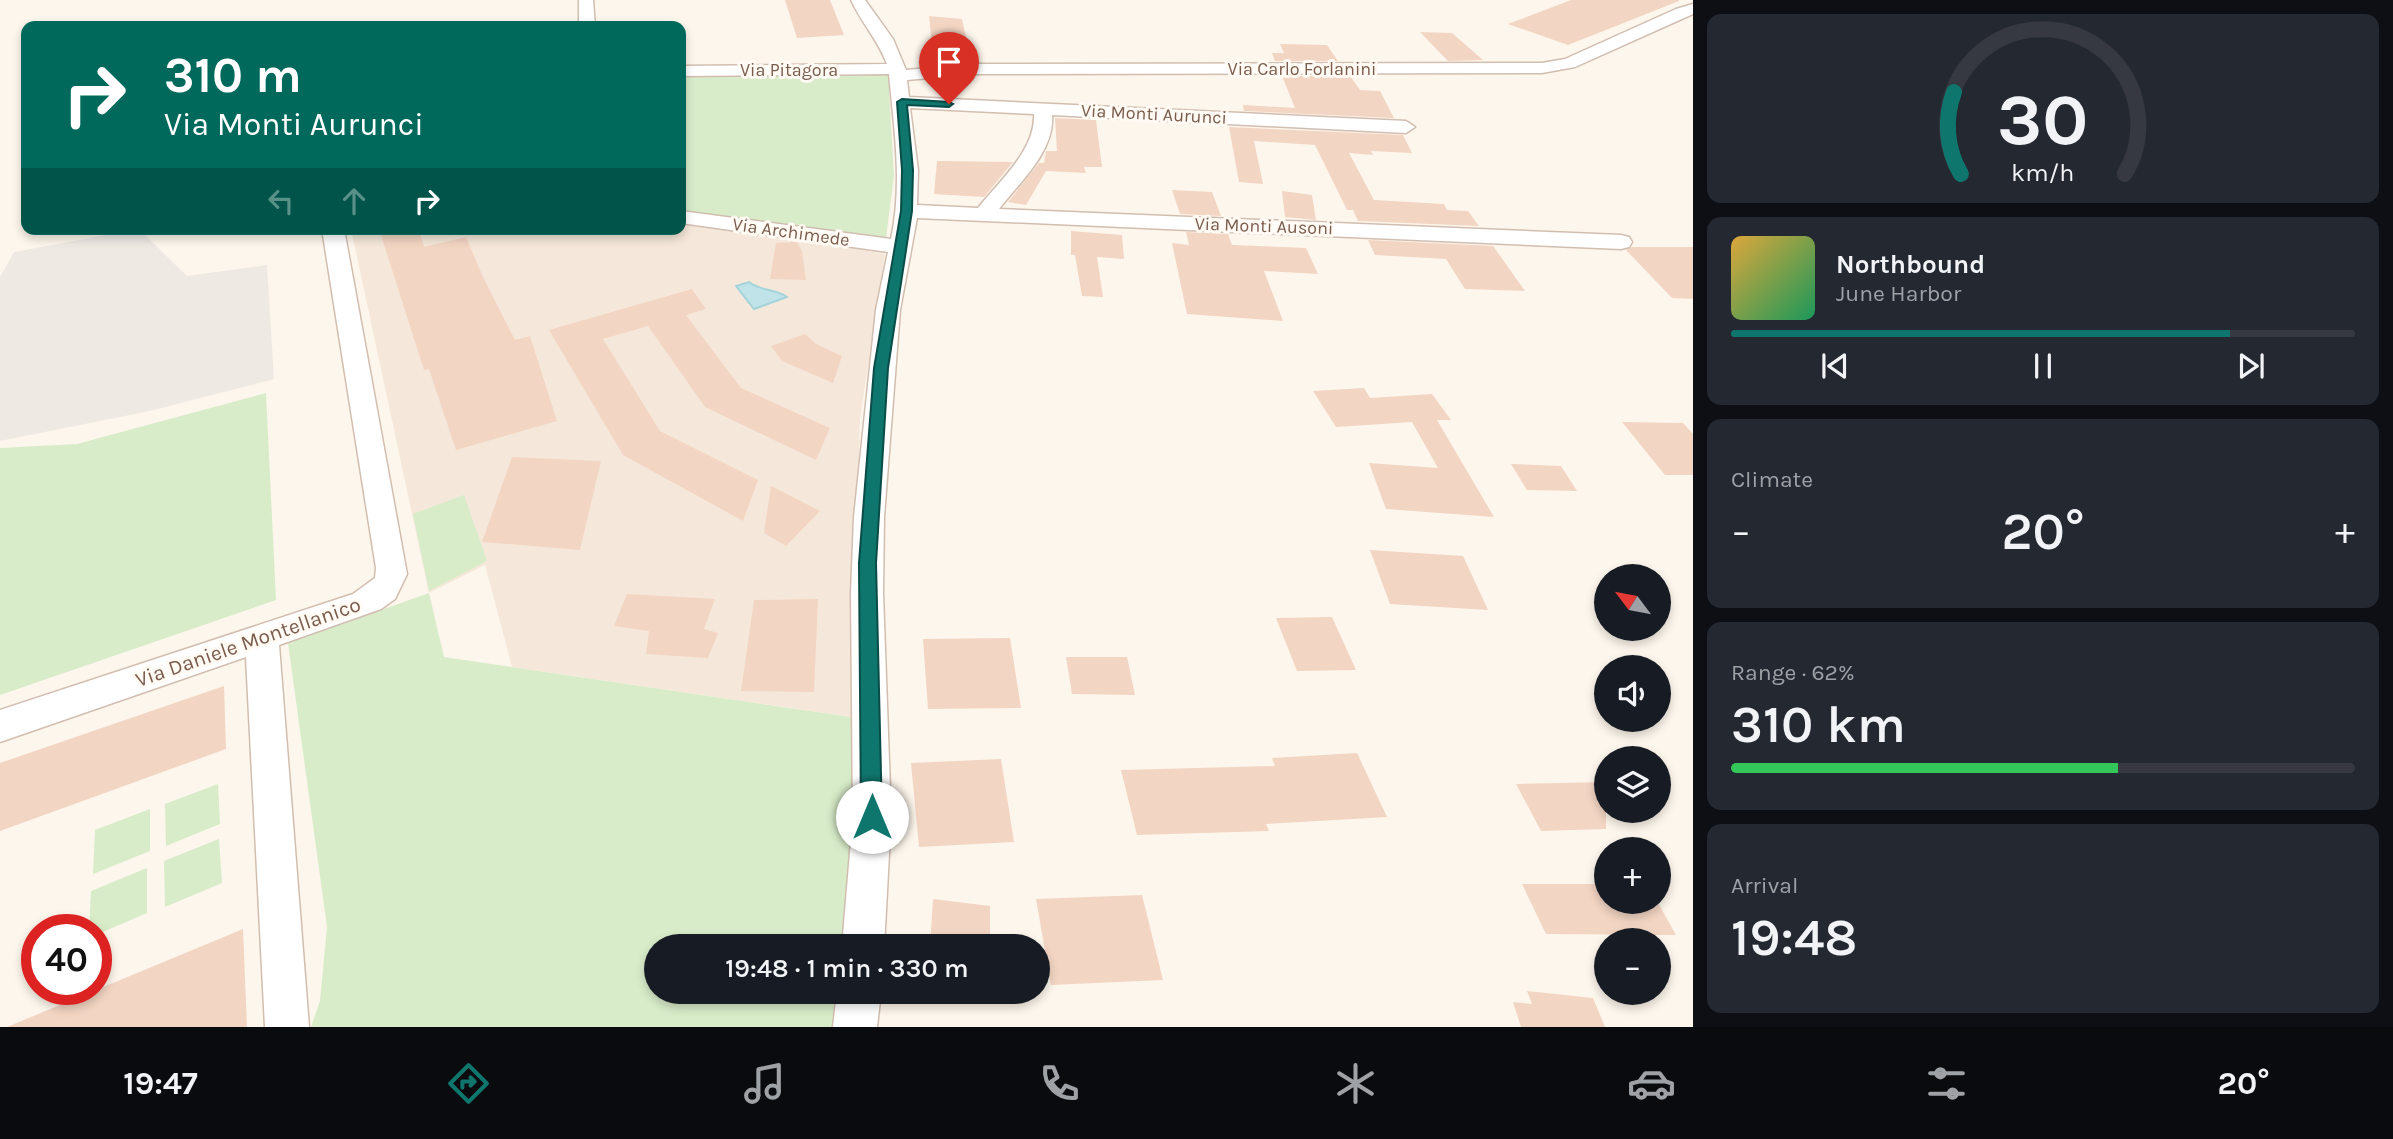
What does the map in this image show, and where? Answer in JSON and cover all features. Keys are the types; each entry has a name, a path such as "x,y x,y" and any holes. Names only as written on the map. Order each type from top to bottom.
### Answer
{"street":[{"path":"586,0 587,21"},
{"path":"858,0 865,14 885,38 898,73 908,170 907,211 881,368 869,517 867,593 872,817 864,934"},
{"name":"Via Carlo Forlanini","path":"898,73 974,69 1536,69 1569,63 1683,11 1693,9"},
{"name":"Via Pitagora","path":"686,71 898,73"},
{"name":"Via Monti Aurunci","path":"902,102 1406,127"},
{"path":"984,214 1037,148 1044,127 1043,109"},
{"name":"Via Monti Ausoni","path":"907,211 1621,242"},
{"name":"Via Archimede","path":"686,218 900,247"},
{"name":"Via Daniele Montellanico","path":"0,726 364,603 381,593 392,577 334,235"},
{"path":"262,638 286,1027"},
{"path":"855,1027 858,1004"}],"shaded area":[{"path":"686,218 885,254 860,419 851,717 512,667 485,565 429,593 352,235 686,235"},
{"path":"106,235 145,235 187,276 267,265 274,379 150,411 0,441 0,277 14,252"}],"green space":[{"path":"888,72 894,176 886,238 686,213 686,73"},
{"path":"266,393 276,600 0,695 0,448 77,444"},
{"path":"464,495 487,561 429,591 413,514"},
{"path":"429,593 444,657 851,717 857,815 845,934 644,934 644,1004 837,1004 834,1027 311,1027 320,1001 327,927 288,643"},
{"path":"218,784 220,824 166,846 165,804"},
{"path":"150,809 150,851 93,874 95,830"},
{"path":"219,839 222,883 165,907 164,861"},
{"path":"147,868 147,913 112,928 112,914 90,914 91,891"}],"water":[{"path":"749,282 787,297 754,309 736,286"}],"building":[{"path":"785,0 830,0 844,35 797,38"},
{"path":"1571,0 1679,1 1568,45 1508,24"},
{"path":"929,16 962,19 971,60 934,58 939,44 932,43"},
{"path":"1420,32 1452,33 1483,60 1448,61"},
{"path":"1280,44 1327,45 1338,61 1275,61 1272,53 1284,53"},
{"path":"1282,76 1350,76 1360,90 1380,91 1394,118 1244,111 1243,105 1295,108"},
{"path":"1055,118 1096,120 1102,167 1084,167 1086,173 1046,171 1026,205 1008,202 1039,163 1044,163 1046,151 1057,151"},
{"path":"1229,127 1403,135 1412,153 1349,153 1374,200 1444,204 1447,210 1468,211 1479,226 1358,221 1353,210 1347,210 1315,145 1254,141 1263,184 1239,182"},
{"path":"937,161 1013,162 984,197 934,194"},
{"path":"1172,190 1212,192 1221,216 1180,214"},
{"path":"1282,191 1312,195 1316,220 1285,217"},
{"path":"1071,231 1122,235 1124,259 1097,257 1103,297 1082,296 1075,255 1071,255"},
{"path":"1186,232 1228,234 1232,245 1306,248 1318,274 1264,271 1283,321 1187,314 1172,243 1189,245"},
{"path":"381,235 421,235 424,247 466,237 515,340 530,336 557,421 456,450 429,369 424,370"},
{"path":"1368,240 1493,246 1525,291 1465,289 1446,259 1375,255"},
{"path":"797,242 802,251 806,280 770,279 776,243"},
{"path":"1632,247 1693,247 1693,299 1672,298 1626,250"},
{"path":"692,289 706,309 686,315 741,388 830,428 816,460 705,407 648,326 603,339 660,431 758,480 743,521 623,455 549,330"},
{"path":"805,334 816,344 842,356 833,383 782,361 771,346"},
{"path":"1364,388 1370,398 1432,394 1451,420 1437,420 1494,517 1386,509 1369,463 1438,468 1412,422 1336,427 1313,391"},
{"path":"1622,422 1683,423 1693,434 1693,475 1665,475"},
{"path":"512,457 601,461 580,550 482,542"},
{"path":"1511,464 1561,466 1577,491 1527,490"},
{"path":"771,486 820,511 786,546 764,533"},
{"path":"1370,550 1463,556 1488,610 1390,604"},
{"path":"627,594 715,599 704,629 718,633 708,658 646,654 649,631 614,626"},
{"path":"818,599 814,692 741,691 754,600"},
{"path":"1332,617 1356,670 1297,671 1276,618"},
{"path":"1010,638 1021,708 928,709 923,639"},
{"path":"1066,657 1127,657 1135,695 1072,694"},
{"path":"224,686 226,749 0,831 0,763"},
{"path":"1357,753 1387,817 1266,824 1269,831 1137,835 1121,770 1275,766 1272,758"},
{"path":"1001,759 1014,842 919,847 911,763"},
{"path":"1594,782 1594,823 1606,823 1606,829 1541,831 1516,784"},
{"path":"1522,884 1594,884 1594,914 1664,914 1676,935 1671,935 1671,928 1594,928 1594,934 1546,934"},
{"path":"1142,895 1163,980 1051,985 1050,934 1042,934 1036,899"},
{"path":"933,899 990,906 990,934 931,934"},
{"path":"243,929 247,1027 7,1027 60,1005 112,1005 112,983"},
{"path":"1527,991 1593,998 1605,1027 1521,1027 1513,1002 1532,1004"}],"route":[{"path":"872,817 867,563 881,368 888,310 907,211 908,170 902,102 949,104"}]}
